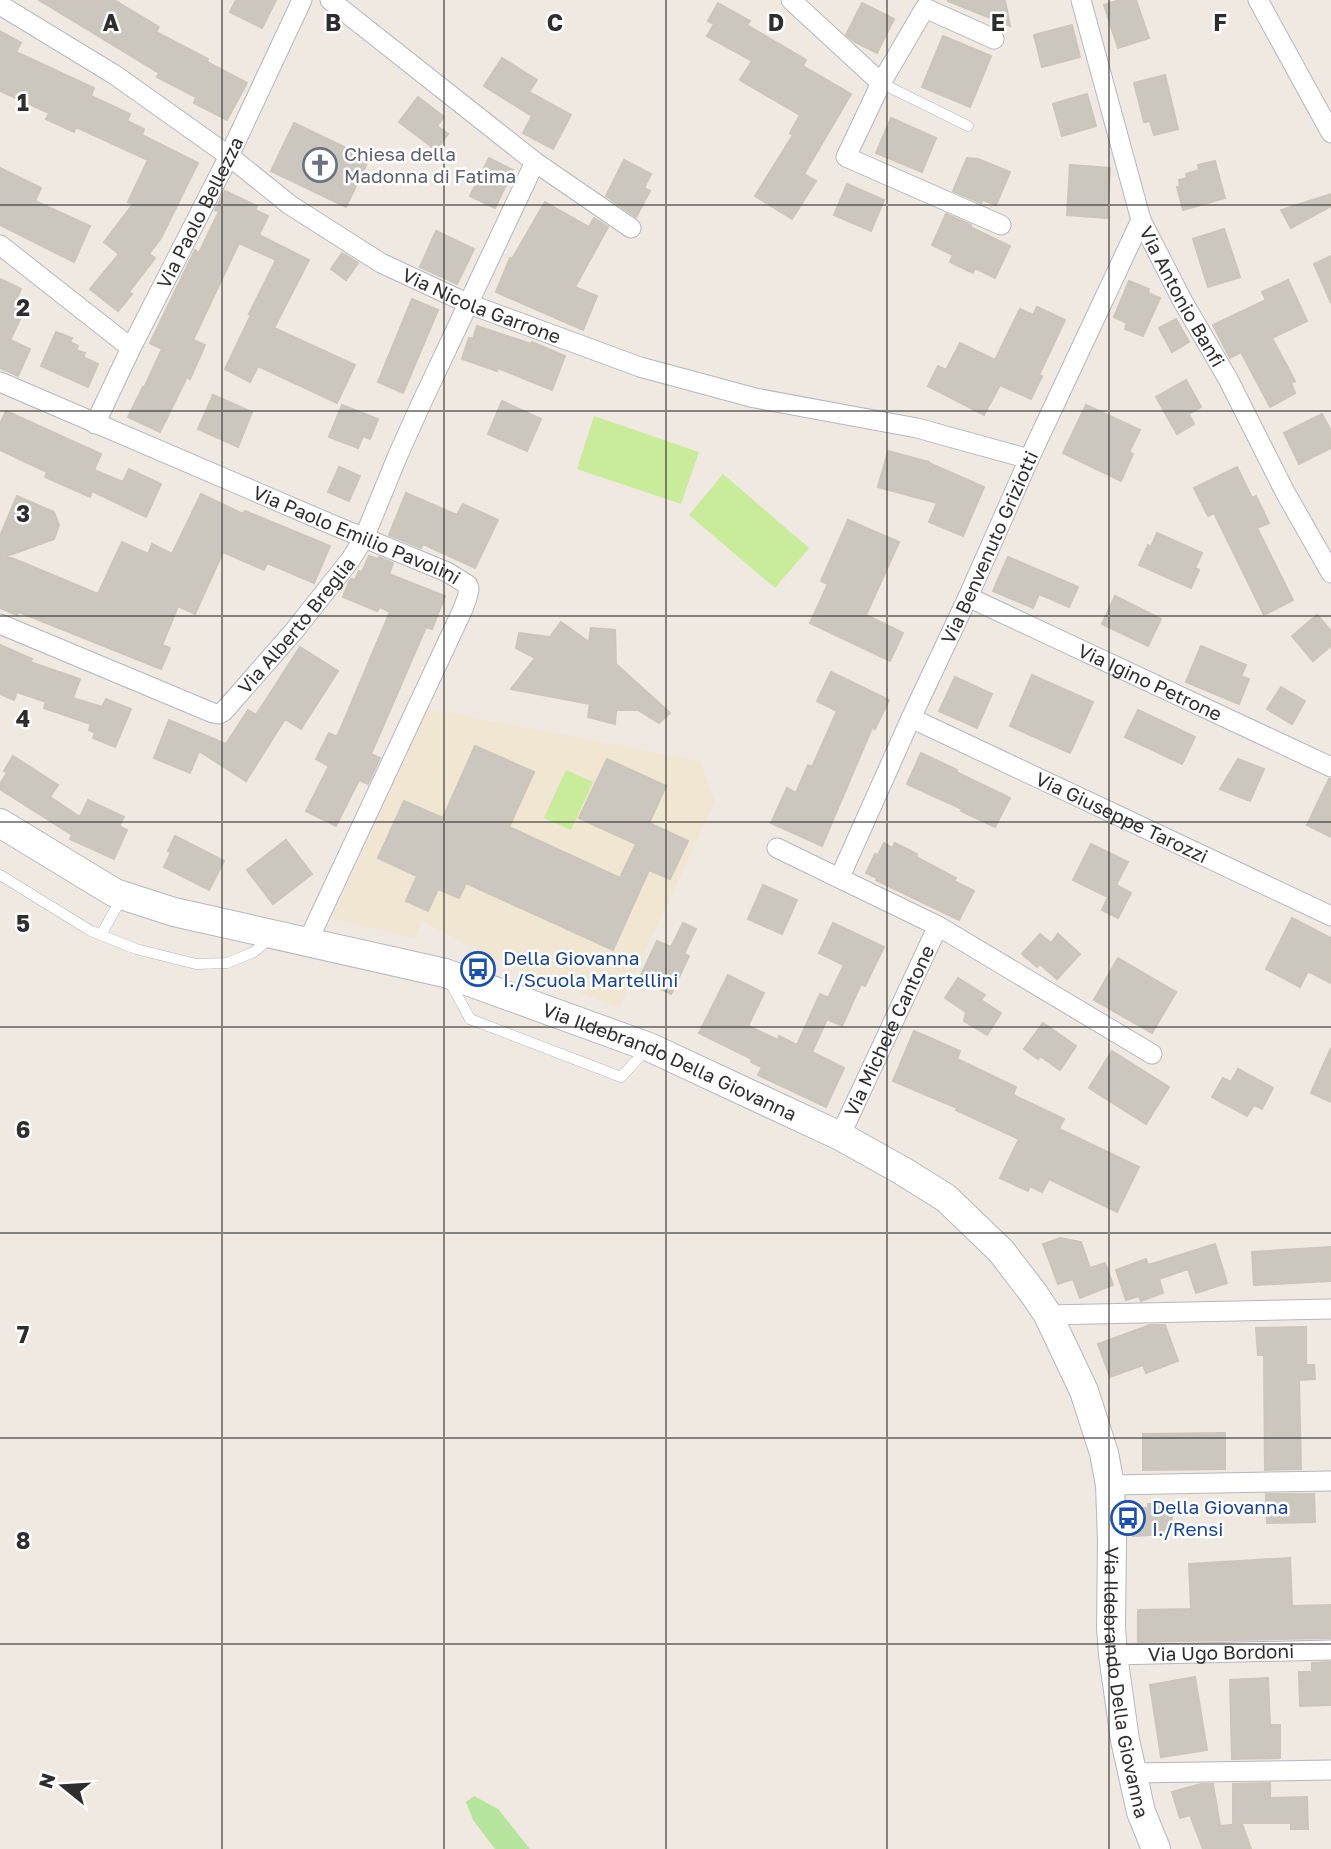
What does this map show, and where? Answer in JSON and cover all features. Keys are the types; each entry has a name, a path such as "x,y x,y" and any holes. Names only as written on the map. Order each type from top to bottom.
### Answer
{"street":[{"name":"Via Paolo Bellezza","path":"95,424 229,156 302,0"},
{"path":"330,0 535,162 631,228"},
{"path":"791,0 881,83"},
{"name":"Via Antonio Banfi","path":"1081,0 1142,220 1182,300 1228,379 1285,492 1331,573"},
{"path":"1258,0 1331,133"},
{"name":"Via Nicola Garrone","path":"0,5 115,75 229,156 290,205 381,263 469,304 640,367 755,398 917,428 1029,459"},
{"path":"994,39 925,8 881,83 846,157 1001,225"},
{"name":"Via Alberto Breglia","path":"0,624 219,714 243,691 294,632 351,559 364,538 414,418 535,162"},
{"name":"Via Benvenuto Griziotti","path":"839,877 1029,459 1142,220"},
{"path":"0,246 131,348"},
{"name":"Via Paolo Emilio Pavolini","path":"0,382 447,572 465,582 469,589 463,609 307,943"},
{"name":"Via Igino Petrone","path":"968,597 1331,767"},
{"name":"Via Giuseppe Tarozzi","path":"911,718 1331,916"},
{"name":"Via Ildebrando Della Giovanna","path":"0,823 123,896 174,912 445,974 649,1047 840,1136 946,1198 1001,1251 1034,1294 1048,1314 1084,1391 1104,1453 1110,1485 1111,1627 1125,1740 1141,1812 1156,1849"},
{"path":"777,848 937,926 1152,1054"},
{"name":"Via Michele Cantone","path":"840,1136 937,926"},
{"path":"1048,1314 1331,1309"},
{"path":"1110,1485 1331,1481"},
{"name":"Via Ugo Bordoni","path":"1113,1655 1331,1650"},
{"path":"1132,1773 1331,1770"}],"lane":[{"path":"881,83 968,126"},
{"path":"0,875 91,932 136,949 196,964 227,963 254,952 273,935"},
{"path":"102,935 123,896"},
{"path":"445,974 470,1019 621,1077 649,1047"}],"shaded area":[{"path":"427,709 700,761 715,802 619,1008 492,958 421,921 415,938 334,919"}],"green space":[{"path":"594,416 699,452 681,504 577,469"},
{"path":"723,474 809,548 775,588 689,515"},
{"path":"566,770 593,782 571,830 544,818"},
{"path":"474,1796 498,1809 530,1849 495,1849 473,1820 466,1802"}],"building":[{"path":"39,0 114,0 159,27 156,32 247,83 227,120 194,103 196,97 157,77 159,73"},
{"path":"236,0 276,0 262,28 230,12"},
{"path":"1005,0 1010,26 948,1"},
{"path":"1120,0 1136,0 1149,38 1118,48 1104,5"},
{"path":"718,3 750,21 747,25 806,60 803,66 851,94 804,174 816,181 792,219 755,196 793,135 790,133 800,115 740,80 752,61 707,36 714,24 708,21"},
{"path":"862,3 894,19 877,53 846,35"},
{"path":"1072,25 1080,57 1042,67 1034,35"},
{"path":"0,31 21,43 16,52 94,88 91,96 130,114 127,121 144,129 142,135 198,163 161,238 149,254 155,258 118,311 90,289 119,254 104,242 133,204 128,202 148,160 76,127 74,132 46,119 49,113 0,91"},
{"path":"943,36 991,56 970,107 922,87"},
{"path":"502,58 537,80 529,92 571,115 553,149 523,133 532,116 484,86"},
{"path":"1165,75 1178,129 1154,135 1150,121 1144,122 1134,83"},
{"path":"1087,94 1096,126 1062,136 1053,104"},
{"path":"418,97 444,117 437,126 448,134 436,150 399,122"},
{"path":"891,118 936,138 922,172 876,153"},
{"name":"Chiesa della Madonna di Fatima","path":"294,123 369,159 346,207 271,171"},
{"path":"489,158 513,170 495,208 470,196"},
{"path":"967,158 978,159 1010,172 996,205 983,200 981,203 953,191"},
{"path":"624,160 651,174 644,188 650,191 636,217 606,196"},
{"path":"1215,161 1225,198 1183,210 1177,187 1180,187 1179,180 1187,178 1186,174 1199,170 1198,165"},
{"path":"1070,165 1110,168 1107,218 1067,215"},
{"path":"0,168 41,188 35,201 90,226 74,262 0,225"},
{"path":"847,184 884,200 871,231 834,215"},
{"path":"225,191 257,206 255,210 268,216 259,235 309,260 274,328 355,365 337,403 258,366 250,382 225,369 276,260 239,243 193,340 205,345 190,379 187,377 160,432 128,417 162,349 150,343 195,250 199,253 219,211 215,210"},
{"path":"1331,194 1331,206 1291,228 1281,210"},
{"path":"545,202 589,227 594,218 608,227 575,287 597,296 583,330 496,292 510,258 512,259"},
{"path":"946,214 1010,246 995,278 975,268 973,273 950,262 953,255 932,245"},
{"path":"1224,229 1240,277 1208,287 1193,239"},
{"path":"436,231 474,249 457,284 420,267"},
{"path":"342,253 358,263 346,280 331,269"},
{"path":"1331,256 1331,303 1314,264"},
{"path":"0,279 21,289 17,298 28,303 10,340 30,349 18,376 0,368"},
{"path":"1288,280 1307,321 1272,338 1295,381 1291,383 1295,393 1270,407 1241,352 1230,358 1213,325 1266,300 1262,292"},
{"path":"1129,281 1149,289 1148,293 1160,298 1143,336 1125,329 1127,323 1114,317"},
{"path":"412,299 438,310 403,393 378,382"},
{"path":"1037,307 1065,320 1039,375 1042,376 1031,399 1000,385 984,415 928,386 938,366 946,370 960,343 995,360 1020,309 1033,315"},
{"path":"1176,319 1189,342 1172,352 1159,328"},
{"path":"477,326 531,344 532,342 565,356 552,390 498,368 497,371 462,359 469,338 473,339"},
{"path":"56,332 72,338 70,342 78,346 76,350 85,353 83,357 98,364 88,387 41,366"},
{"path":"1186,380 1201,407 1189,414 1194,424 1177,434 1156,397"},
{"path":"213,395 252,412 238,447 198,429"},
{"path":"502,401 541,419 527,451 488,434"},
{"path":"342,405 378,419 370,439 363,436 358,448 329,437"},
{"path":"1086,405 1140,430 1129,452 1133,454 1121,481 1063,453"},
{"path":"6,411 101,454 94,470 123,482 129,469 161,484 146,517 92,491 90,497 45,477 47,472 0,450 0,424"},
{"path":"1322,414 1331,431 1331,448 1299,464 1284,433"},
{"path":"888,451 929,462 984,487 963,536 929,522 937,503 878,487"},
{"path":"339,467 360,476 349,501 328,492"},
{"path":"1237,467 1252,498 1256,496 1269,523 1257,528 1293,600 1264,615 1214,513 1208,516 1194,488"},
{"path":"406,493 457,515 463,504 498,520 475,568 423,544 421,548 389,535"},
{"path":"201,494 243,514 245,511 330,546 314,583 267,563 264,570 223,552 195,614 178,606 162,645 170,648 161,669 19,612 17,615 0,608 0,536 17,496 54,512 59,525 54,539 7,556 98,594 122,542 148,554 152,544 172,554"},
{"path":"848,520 899,542 866,615 903,633 890,661 810,623 828,584 821,581"},
{"path":"1157,533 1202,553 1195,568 1199,570 1191,588 1139,565"},
{"path":"369,556 393,563 389,574 445,596 432,629 426,627 371,754 380,758 368,784 359,780 336,826 306,811 329,766 316,759 329,733 337,737 390,612 380,607 377,611 343,597 349,582 351,579 355,580 359,571 362,572"},
{"path":"1008,557 1078,587 1069,607 1039,594 1033,608 993,591"},
{"path":"1115,596 1161,619 1148,646 1102,624"},
{"path":"1317,615 1331,631 1331,646 1313,661 1292,636"},
{"path":"561,622 589,642 591,628 615,630 616,664 670,713 659,723 638,710 616,710 615,724 588,717 590,704 511,689 535,658 516,648 519,633 550,637"},
{"path":"0,645 32,659 30,662 80,679 73,698 102,707 106,699 131,709 115,747 93,738 95,733 89,730 91,724 44,708 46,702 17,692 14,700 0,694"},
{"path":"1201,646 1246,665 1241,676 1249,679 1239,704 1186,682"},
{"path":"300,647 338,671 301,729 285,719 246,781 199,751 190,773 154,758 169,720 226,744 248,710 256,715"},
{"path":"831,672 889,700 875,729 872,728 822,846 771,823 787,788 796,793 808,765 812,767 837,711 817,701"},
{"path":"1032,675 1093,702 1070,753 1010,726"},
{"path":"955,677 992,694 977,728 939,711"},
{"path":"1281,687 1305,701 1292,724 1267,709"},
{"path":"1138,710 1195,737 1182,764 1125,737"},
{"path":"475,746 534,772 509,827 620,878 636,844 579,818 607,759 666,786 649,823 688,841 670,879 649,870 613,950 466,883 459,898 438,889 428,911 406,901 417,876 378,858 404,801 443,818"},
{"path":"921,753 1010,798 995,827 907,784"},
{"path":"13,756 58,785 50,797 80,817 88,800 124,817 119,826 127,830 114,859 70,839 72,835 0,789 7,773 4,771"},
{"path":"1238,759 1264,769 1250,801 1220,789"},
{"path":"1331,779 1331,837 1307,825"},
{"path":"175,836 224,861 209,890 164,867"},
{"path":"286,840 312,874 273,904 247,870"},
{"path":"884,843 892,848 895,843 917,854 916,857 956,878 954,881 974,891 959,920 866,873"},
{"path":"1091,844 1128,862 1116,885 1131,893 1118,918 1102,910 1108,897 1073,880"},
{"path":"763,885 797,900 782,934 748,919"},
{"path":"1292,918 1331,938 1331,983 1308,971 1300,987 1266,969"},
{"path":"683,923 696,929 684,954 689,956 671,994 639,979 657,941 671,947"},
{"path":"833,923 884,947 865,986 861,984 842,1026 827,1019 812,1052 844,1068 826,1107 758,1075 762,1067 751,1062 752,1059 699,1033 728,975 764,993 748,1026 778,1040 779,1036 797,1045 820,994 828,998 844,965 819,953"},
{"path":"1040,934 1051,943 1058,934 1080,954 1057,979 1040,964 1037,967 1022,954"},
{"path":"1118,958 1176,992 1152,1033 1094,1000"},
{"path":"958,978 985,995 981,1000 1001,1013 987,1035 964,1021 966,1012 945,998"},
{"path":"1043,1023 1076,1046 1060,1070 1024,1049"},
{"path":"914,1031 960,1051 957,1059 1016,1087 1013,1095 1064,1119 1059,1129 1139,1167 1117,1212 1049,1179 1042,1192 1030,1186 1028,1191 1000,1178 1019,1139 956,1110 957,1108 893,1081"},
{"path":"1331,1048 1331,1102 1311,1093"},
{"path":"1112,1051 1169,1087 1146,1124 1089,1088"},
{"path":"1238,1069 1273,1088 1262,1109 1254,1105 1247,1116 1212,1097 1223,1078 1231,1082"},
{"path":"1060,1238 1081,1242 1090,1268 1105,1263 1113,1285 1080,1298 1073,1279 1058,1284 1043,1244"},
{"path":"1215,1244 1227,1283 1196,1293 1188,1269 1159,1279 1163,1293 1141,1301 1139,1296 1126,1300 1116,1270 1146,1259 1148,1265"},
{"path":"1331,1247 1331,1281 1254,1285 1252,1252"},
{"path":"1150,1325 1165,1325 1178,1361 1146,1373 1143,1365 1110,1377 1098,1344"},
{"path":"1306,1327 1306,1365 1314,1365 1315,1379 1299,1380 1301,1469 1265,1470 1264,1355 1258,1355 1256,1328"},
{"path":"1225,1433 1225,1469 1143,1470 1143,1434"},
{"path":"1266,1494 1314,1494 1315,1522 1267,1523"},
{"path":"1148,1504 1172,1504 1172,1530 1166,1530 1166,1534 1133,1536 1133,1508 1148,1508"},
{"path":"1290,1558 1292,1606 1331,1605 1331,1638 1138,1642 1138,1610 1191,1609 1189,1564"},
{"path":"1331,1662 1331,1705 1300,1706 1299,1672 1312,1672 1312,1663"},
{"path":"1195,1677 1207,1750 1161,1757 1150,1685"},
{"path":"1268,1678 1270,1725 1280,1725 1280,1758 1232,1759 1230,1680"},
{"path":"1270,1783 1270,1798 1307,1797 1308,1829 1291,1829 1291,1823 1233,1823 1233,1784"},
{"path":"1201,1784 1213,1784 1220,1826 1242,1824 1251,1849 1203,1849 1190,1815 1180,1818 1172,1792"}],"place":[{"name":"Chiesa della Madonna di Fatima","path":"320,165"},
{"name":"Della Giovanna I./Scuola Martellini","path":"478,969"},
{"name":"Della Giovanna I./Rensi","path":"1128,1518"}]}
